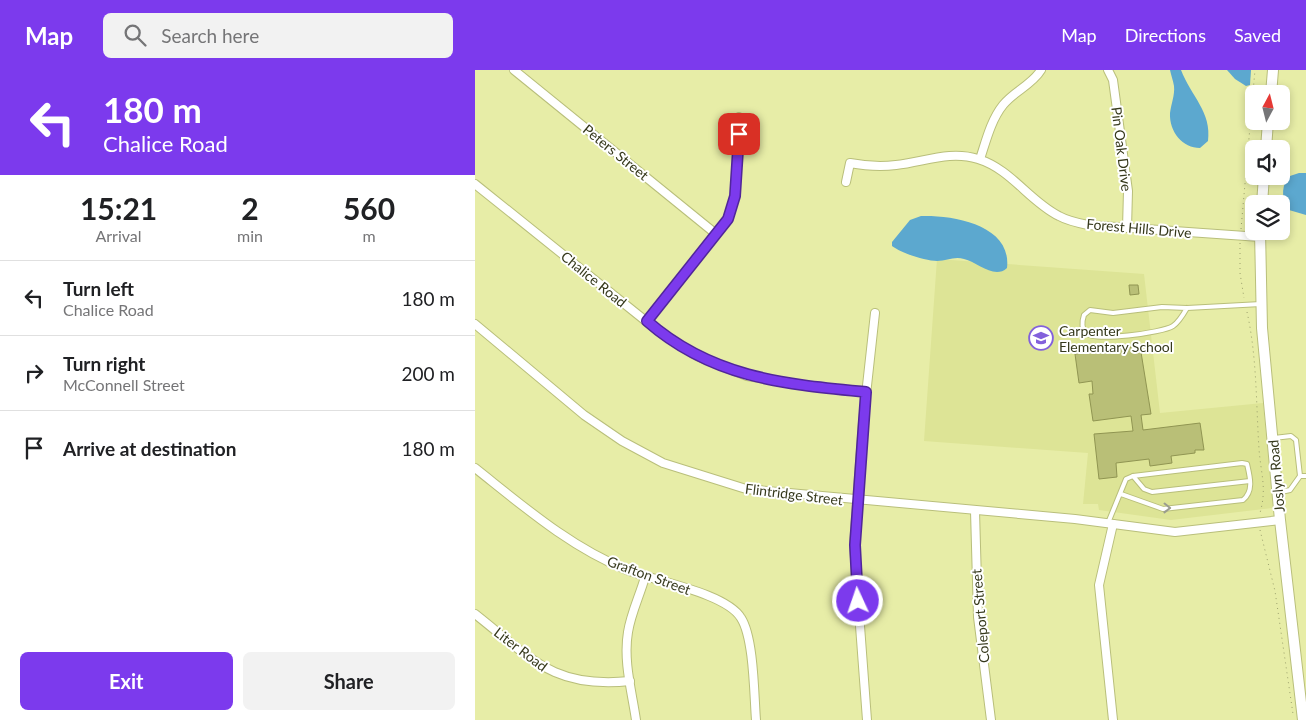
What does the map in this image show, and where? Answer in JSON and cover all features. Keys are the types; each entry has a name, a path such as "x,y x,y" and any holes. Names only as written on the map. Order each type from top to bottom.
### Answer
{"street":[{"name":"Peters Street","path":"514,70 716,234"},
{"path":"980,159 1000,109 1041,70"},
{"name":"Pin Oak Drive","path":"1108,70 1113,80 1128,191 1127,228"},
{"path":"1272,85 1273,70"},
{"path":"647,321 728,219 733,202 739,117"},
{"name":"Forest Hills Drive","path":"846,182 850,163 872,167 954,155 980,159 997,168 1058,216 1088,225 1245,233"},
{"name":"Chalice Road","path":"475,184 662,334 697,356 747,376 866,392"},
{"name":"Joslyn Road","path":"1260,240 1261,304 1272,438 1303,720"},
{"path":"867,720 855,545 866,392 875,313"},
{"name":"Flintridge Street","path":"475,324 584,415 622,442 663,463 746,489 1111,524 1175,532 1280,520"},
{"name":"Grafton Street","path":"475,468 560,534 608,562 645,577 715,599 741,618 748,638 755,720"},
{"name":"Coleport Street","path":"975,511 978,617 991,720"},
{"path":"1111,524 1099,585 1113,720"},
{"path":"636,720 627,663 628,631 645,577"},
{"name":"Liter Road","path":"475,614 539,665 559,675 588,682 630,681"}],"lane":[{"path":"1187,308 1172,327 1161,330 1102,338 1091,337 1086,334 1083,328 1084,315 1090,310 1113,313 1162,307 1187,308 1261,304"},
{"path":"1272,438 1291,436 1296,440 1300,476 1290,490 1277,493"},
{"path":"1111,524 1126,478 1242,462 1247,464 1251,481 1249,493 1243,500 1173,509 1158,508 1121,494"},
{"path":"1133,476 1144,488 1152,492 1251,481"},
{"path":"1300,476 1306,476"}],"shaded area":[{"name":"Carpenter Elementary School","path":"937,259 1144,274 1160,413 1263,403 1273,508 1171,520 1099,510 1098,504 1083,504 1088,453 924,441"}],"water":[{"path":"1170,70 1181,70 1204,113 1207,121 1208,141 1200,148 1183,142 1178,138 1172,126 1170,113 1174,84"},
{"path":"1227,70 1251,70 1250,85 1245,85 1235,79"},
{"path":"1306,173 1306,215 1290,210 1290,195 1284,195 1284,185 1290,185 1290,176"},
{"path":"921,216 934,216 964,221 991,232 1000,242 1006,253 1007,268 997,272 991,271 960,258 937,261 927,260 907,254 892,246 892,242 910,220"}],"building":[{"path":"1129,285 1138,285 1139,294 1130,295"},
{"path":"1140,346 1151,414 1141,415 1143,430 1200,423 1204,450 1195,450 1195,453 1171,456 1172,463 1150,466 1149,459 1116,463 1117,477 1099,479 1094,434 1133,431 1131,416 1093,421 1089,394 1093,394 1092,381 1079,383 1075,354"}],"place":[{"name":"Carpenter Elementary School","path":"1041,338"}],"route":[{"path":"739,134 735,196 728,219 700,257 647,321 662,334 697,356 747,376 808,386 866,392 855,545 858,601"}]}
